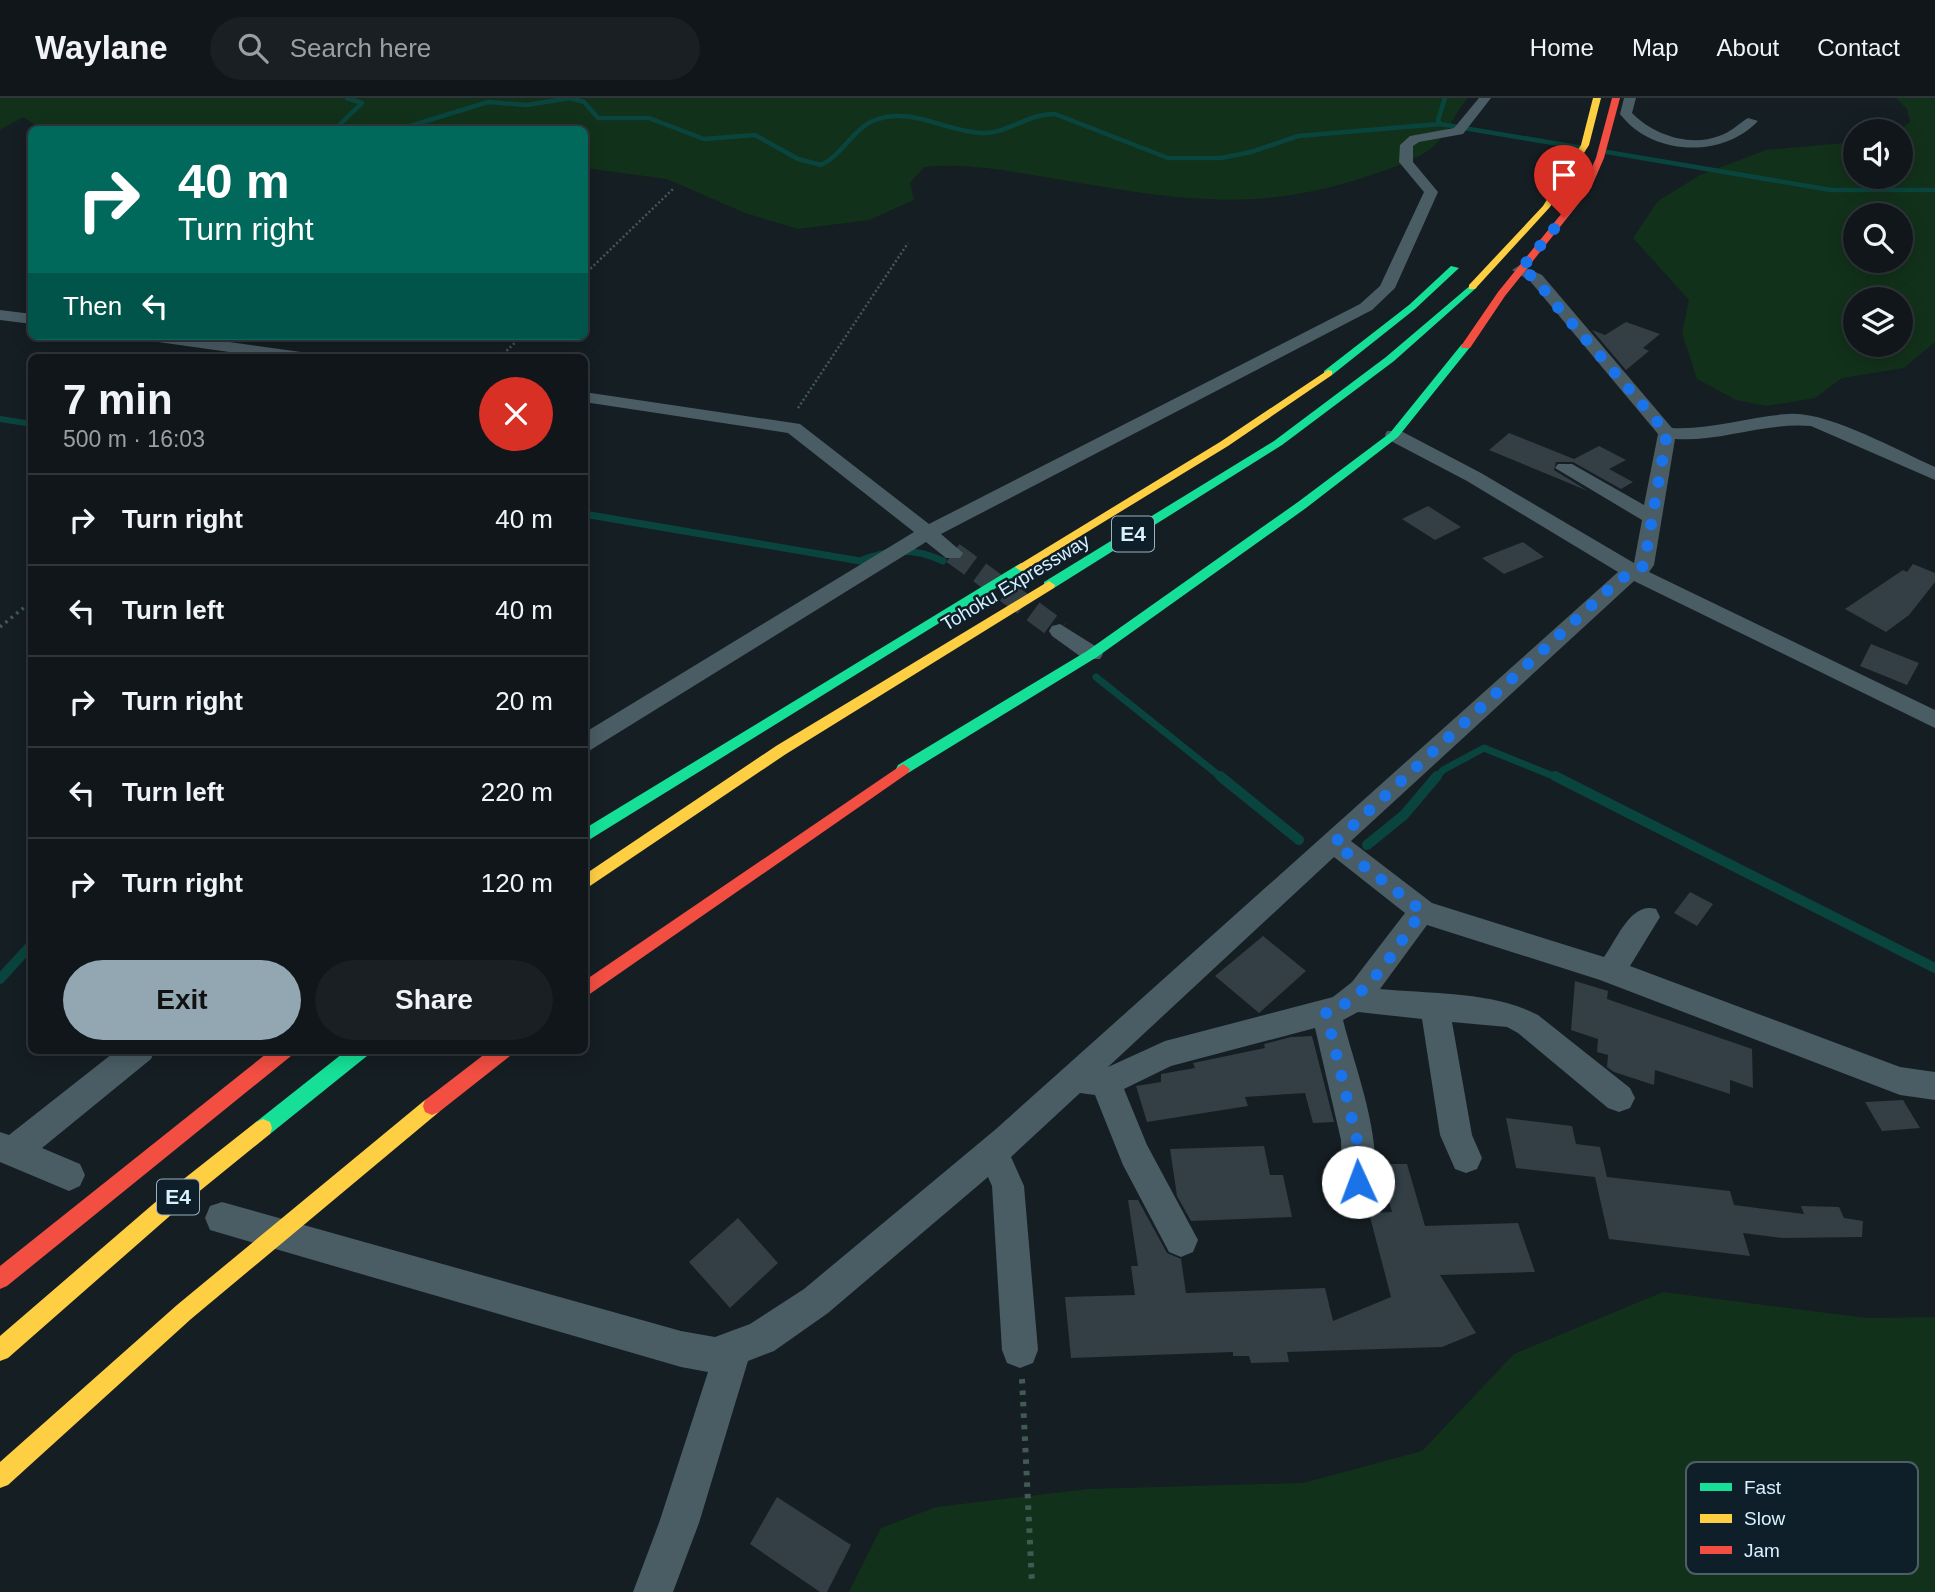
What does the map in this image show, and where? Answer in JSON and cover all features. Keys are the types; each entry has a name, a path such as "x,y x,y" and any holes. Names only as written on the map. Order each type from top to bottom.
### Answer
{"main road":[{"name":"Tohoku Expressway","path":"588,881 781,750 1278,443 1390,359 1469,290 1546,208 1585,145 1597,98"},
{"path":"588,988 909,765 1092,654 1302,505 1394,435 1454,365 1520,270 1587,188 1600,158 1616,98"},
{"name":"Tohoku Expressway","path":"588,834 751,730 1245,429 1358,349 1440,282 1465,257"},
{"name":"E4","path":"0,1279 280,1054"},
{"name":"E4","path":"0,1350 173,1200 356,1054"},
{"path":"0,1477 124,1362 366,1157 499,1054"}],"street":[{"path":"588,743 927,533 1366,307 1387,288 1431,191 1406,162 1407,145 1415,139 1458,131 1485,98"},
{"path":"1630,98 1626,114 1635,126 1659,138 1697,143 1720,141 1752,121"},
{"path":"1520,270 1536,278 1550,298 1667,433 1702,435 1790,419 1814,421 1935,474"},
{"path":"0,315 28,318"},
{"path":"180,340 280,354"},
{"path":"588,398 793,428 819,445 953,553"},
{"path":"222,1218 681,1349 715,1355 761,1338 816,1301 993,1152 1621,578 1635,573 1644,565 1667,433"},
{"path":"1394,435 1474,477 1635,573 1935,720"},
{"path":"1565,468 1652,518"},
{"path":"1060,631 1092,654"},
{"path":"1334,843 1422,911 1467,928 1611,971 1899,1081 1935,1086"},
{"path":"1340,1005 1362,991 1422,911"},
{"path":"1611,971 1646,917"},
{"path":"1074,1078 1106,1083 1165,1054 1340,1005 1434,1005 1511,1015 1528,1024 1619,1098"},
{"path":"1340,1005 1357,1140 1358,1182"},
{"path":"1434,1005 1456,1135 1466,1158"},
{"path":"7,1149 135,1054"},
{"path":"1106,1083 1134,1154 1181,1240"},
{"path":"7,1149 69,1175"},
{"path":"993,1152 1008,1186 1020,1350"},
{"path":"664,1583 734,1348"}],"path":[{"path":"588,271 673,189"},
{"path":"786,427 908,243"},
{"path":"503,354 518,340"},
{"path":"0,627 28,604"},
{"path":"1020,1350 1032,1584"}],"green space":[{"path":"0,98 1468,98 1439,141 1426,152 1386,170 1316,190 1278,197 1206,199 1133,192 990,168 924,167 910,183 914,200 869,220 798,229 745,213 667,179 588,168 588,126 37,126 23,117 0,130"},
{"path":"1896,98 1935,98 1935,342 1904,368 1842,378 1815,398 1767,406 1736,400 1697,379 1682,333 1689,300 1633,238 1658,201 1700,175 1766,150 1843,143 1843,189 1913,189 1913,119 1909,119 1907,109"},
{"path":"1663,1292 1867,1318 1935,1317 1935,1592 849,1592 881,1528 936,1507 1088,1489 1303,1483 1422,1451 1514,1354"}],"building":[{"path":"1626,322 1660,334 1643,348 1649,351 1626,370 1592,330 1605,335"},
{"path":"1509,433 1574,459 1599,446 1626,460 1609,469 1633,482 1621,489 1573,462 1556,462 1554,470 1588,491 1489,450"},
{"path":"1428,506 1461,527 1435,540 1402,519"},
{"path":"1523,542 1544,557 1504,574 1482,558"},
{"path":"1913,564 1935,573 1935,582 1909,615 1886,632 1845,609 1903,570 1907,572"},
{"path":"1871,644 1919,663 1907,685 1860,666"},
{"path":"1690,892 1713,904 1697,926 1674,913"},
{"path":"1263,936 1306,971 1259,1013 1215,976"},
{"path":"1575,981 1608,991 1607,999 1752,1049 1753,1088 1730,1080 1730,1094 1655,1070 1654,1085 1614,1072 1607,1067 1608,1055 1597,1052 1598,1039 1571,1030"},
{"path":"1312,1036 1334,1122 1313,1123 1305,1093 1245,1097 1248,1106 1147,1122 1136,1086 1161,1082 1161,1074 1195,1068 1193,1063 1265,1048 1264,1044 1291,1037"},
{"path":"1903,1100 1920,1128 1882,1131 1865,1102"},
{"path":"1506,1118 1572,1126 1576,1144 1600,1147 1607,1177 1730,1191 1734,1205 1804,1214 1801,1206 1839,1207 1844,1218 1863,1221 1862,1237 1783,1238 1743,1233 1750,1256 1609,1239 1595,1177 1516,1168"},
{"path":"1264,1146 1270,1175 1283,1175 1292,1217 1191,1221 1177,1196 1170,1149"},
{"path":"1379,1164 1407,1164 1425,1226 1518,1223 1535,1272 1440,1275 1476,1333 1442,1347 1287,1352 1289,1362 1251,1363 1249,1356 1233,1356 1233,1352 1071,1358 1065,1297 1135,1295 1131,1266 1138,1266 1128,1200 1138,1200 1167,1253 1181,1259 1186,1293 1325,1288 1333,1321 1391,1297 1369,1213 1392,1212"},
{"path":"738,1218 778,1263 730,1308 689,1262"},
{"path":"777,1497 851,1545 827,1592 820,1592 750,1544"}],"waterway":[{"path":"338,126 362,103 347,98"},
{"path":"410,126 488,102 527,105 570,98 584,102 598,118 649,118 704,139 755,135 798,159 821,165 829,161 860,129 888,116 915,118 982,133 1055,114 1168,158 1221,158 1251,152 1298,136 1440,124"},
{"path":"1440,124 1438,120 1445,98"},
{"path":"1440,124 1583,148"},
{"path":"1601,151 1831,190 1935,190"},
{"path":"0,419 28,423"},
{"path":"588,515 860,561 902,551 922,553 943,561"},
{"path":"1096,677 1222,778"},
{"path":"1436,778 1443,770 1484,748 1558,778"},
{"path":"1220,776 1299,840"},
{"path":"1367,845 1404,815 1437,776"},
{"path":"1555,776 1935,968"},
{"path":"0,979 28,948"}],"tunnel":[{"path":"953,553 1060,631"}],"traffic: fast":[{"path":"1328,373 1412,307 1454,268"},
{"path":"1049,585 1278,443 1390,359 1472,287"},
{"path":"903,769 1092,654 1302,505 1394,435 1466,346"},
{"path":"588,835 1021,567"},
{"path":"263,1128 356,1054"}],"traffic: slow":[{"path":"1472,287 1546,207 1585,145 1597,98"},
{"path":"1021,567 1224,444 1328,373"},
{"path":"588,881 781,750 1049,585"},
{"path":"0,1477 184,1312 432,1106"},
{"path":"0,1350 173,1200 263,1128"}],"traffic: jam":[{"path":"1466,346 1501,294 1587,188 1600,158 1616,98"},
{"path":"588,988 903,769"},
{"path":"0,1279 280,1054"},
{"path":"432,1106 499,1054"}],"route":[{"path":"1358,1182 1357,1140 1326,1012 1342,1008 1362,991 1422,911 1334,843 1621,578 1635,573 1644,565 1667,433 1550,298 1536,278 1520,270 1564,217"}]}
